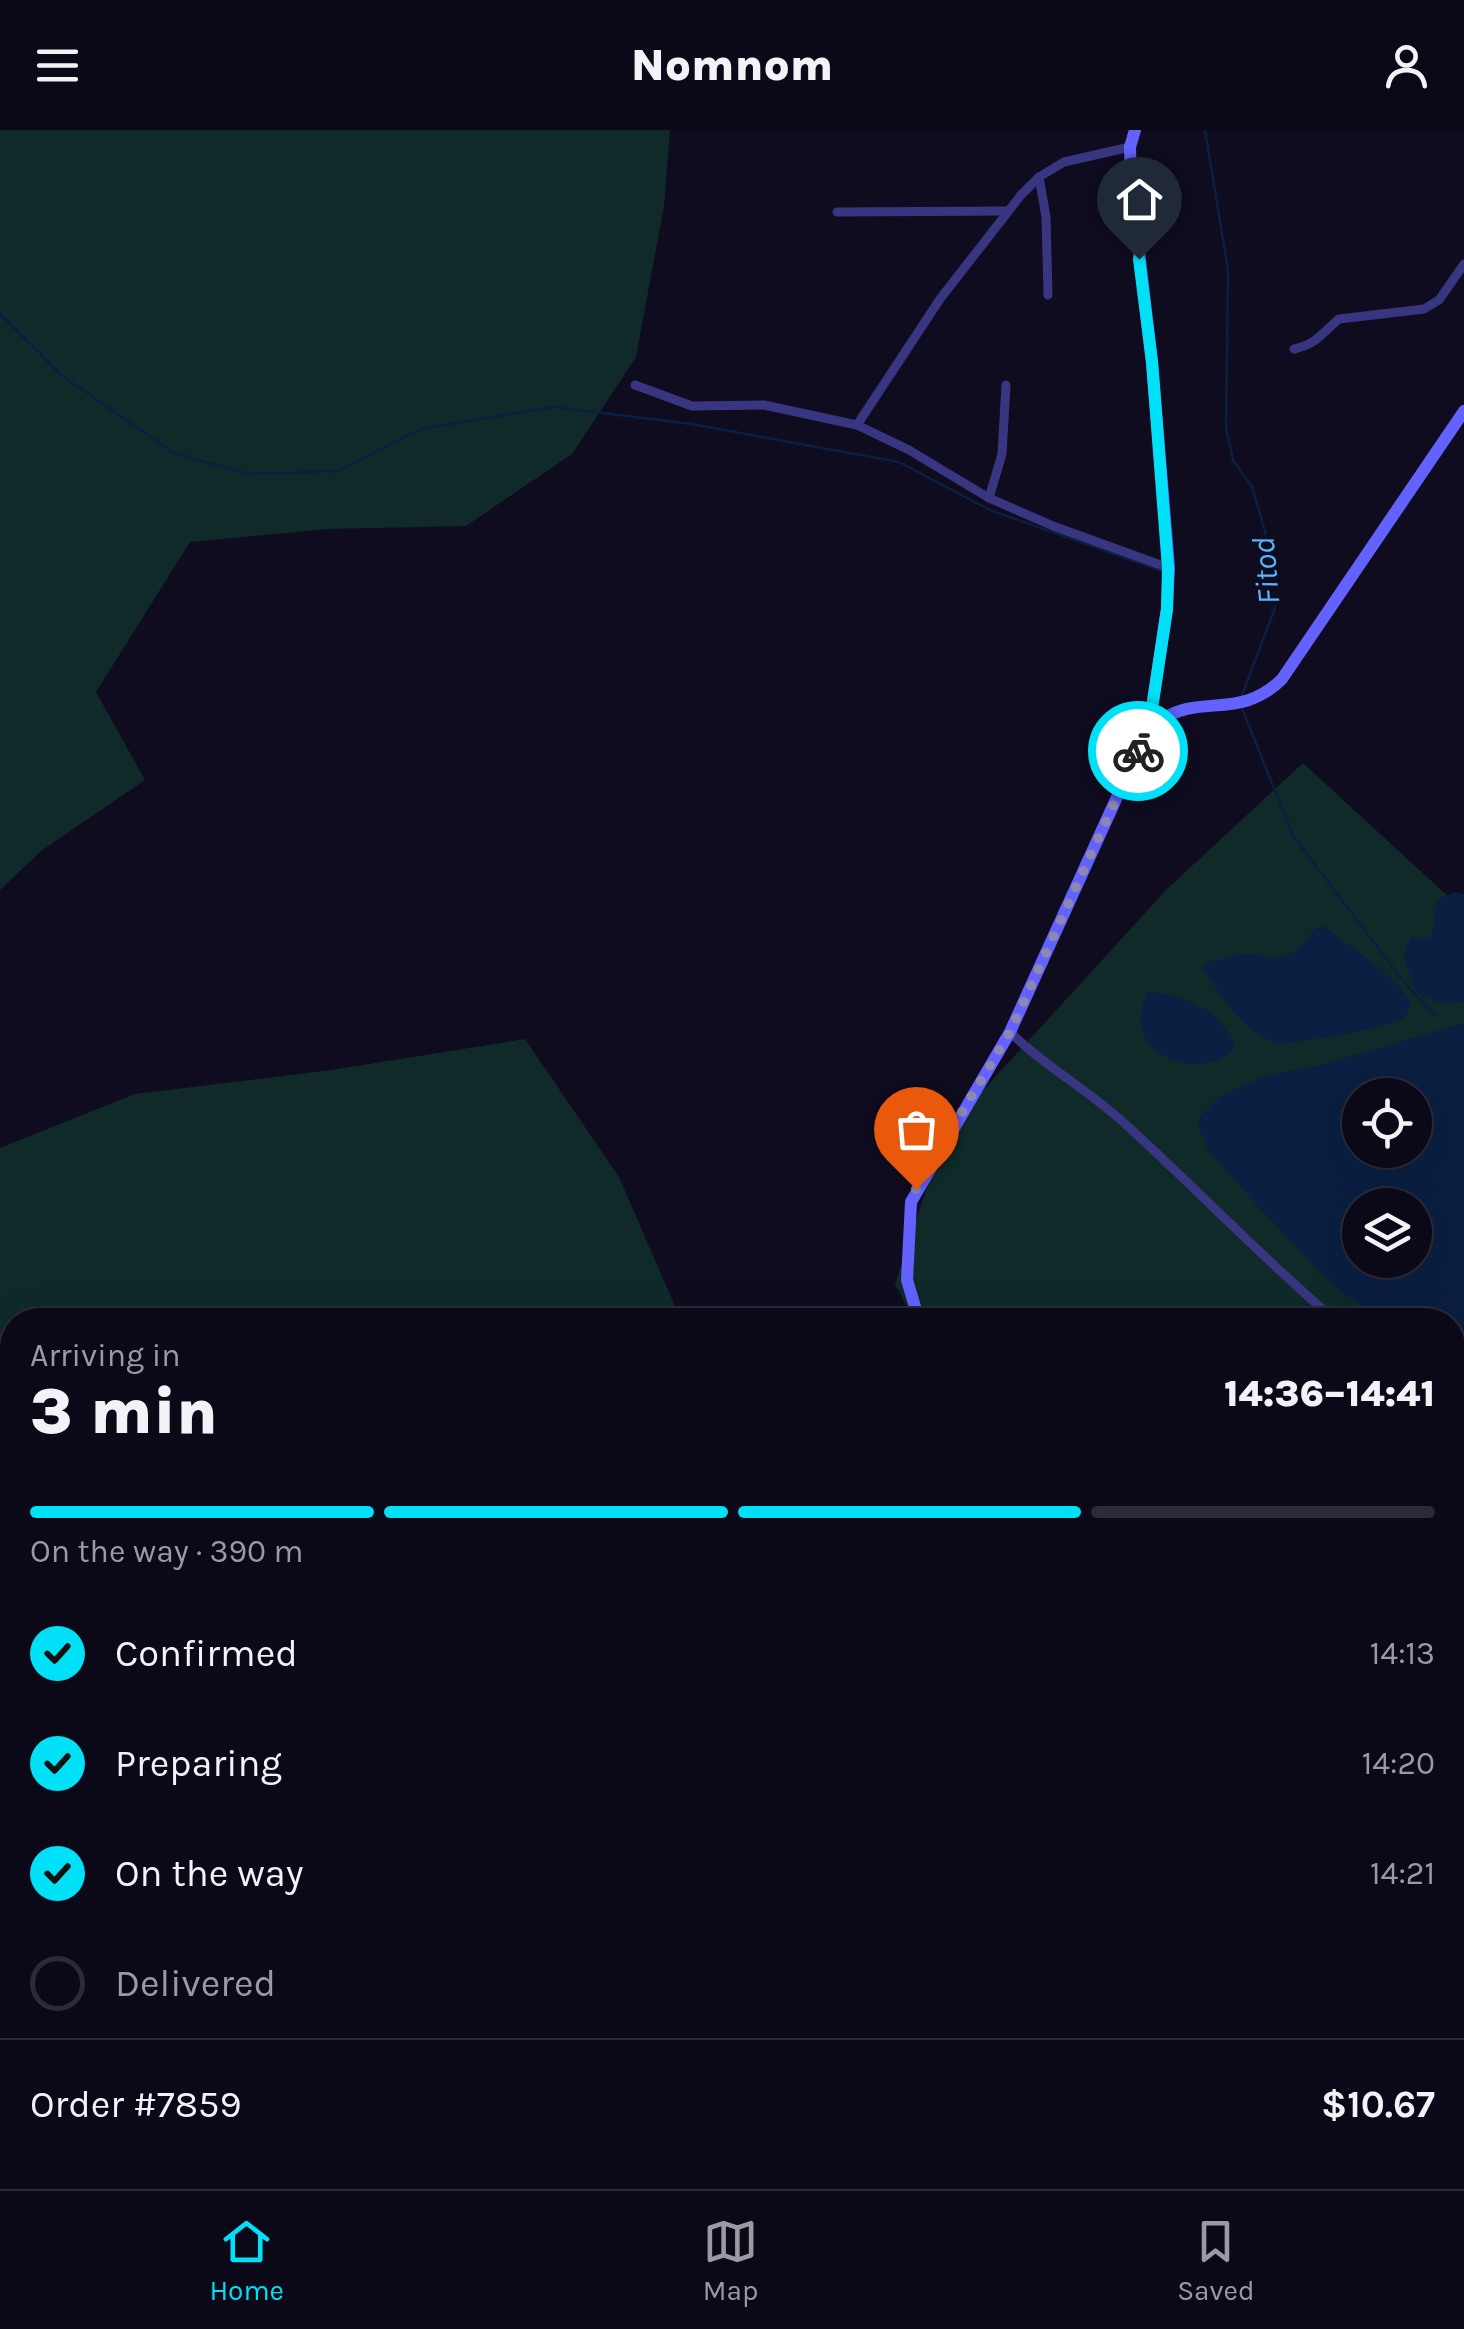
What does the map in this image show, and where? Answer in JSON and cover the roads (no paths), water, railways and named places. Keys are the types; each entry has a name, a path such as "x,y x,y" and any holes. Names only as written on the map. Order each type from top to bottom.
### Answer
{"main road":[{"path":"1134,130 1130,147 1131,184 1152,362 1168,568 1167,609 1152,708 1156,724"},
{"path":"915,1308 907,1280 911,1202 1010,1032 1138,751 1156,724 1170,716 1242,704 1271,690 1295,662 1464,411"}],"street":[{"path":"857,426 920,327 1008,210 1039,177 1064,162 1130,147"},
{"path":"1039,177 1046,217 1048,295"},
{"path":"837,212 1008,210"},
{"path":"1294,350 1310,346 1339,319 1424,308 1438,300 1464,264"},
{"path":"635,386 692,406 764,405 857,426 909,450 989,498 1168,568"},
{"path":"989,498 1002,454 1006,386"},
{"path":"1010,1032 1125,1124 1322,1308"}],"water":[{"path":"1455,892 1464,894 1464,1001 1443,1004 1416,992 1403,955 1411,937 1432,935 1437,900"},
{"path":"1324,926 1385,973 1405,994 1411,1004 1403,1018 1364,1030 1283,1044 1270,1041 1247,1026 1203,969 1204,963 1246,953 1275,958 1289,955 1316,928"},
{"path":"1149,992 1201,1007 1221,1023 1236,1047 1219,1059 1200,1064 1181,1063 1164,1056 1150,1045 1142,1030 1141,1012"},
{"path":"1464,1023 1464,1308 1365,1308 1325,1277 1209,1151 1198,1126 1201,1115 1220,1096 1267,1075 1317,1066"}],"waterway":[{"name":"Fitod","path":"1205,130 1228,270 1226,428 1233,460 1252,487 1265,531 1275,608 1242,695"},
{"path":"0,314 61,375 174,453 248,474 337,471 420,429 554,407 691,424 899,462 990,510 1162,571"},
{"name":"Fitod","path":"1242,708 1293,836 1408,987 1435,1015"}]}
